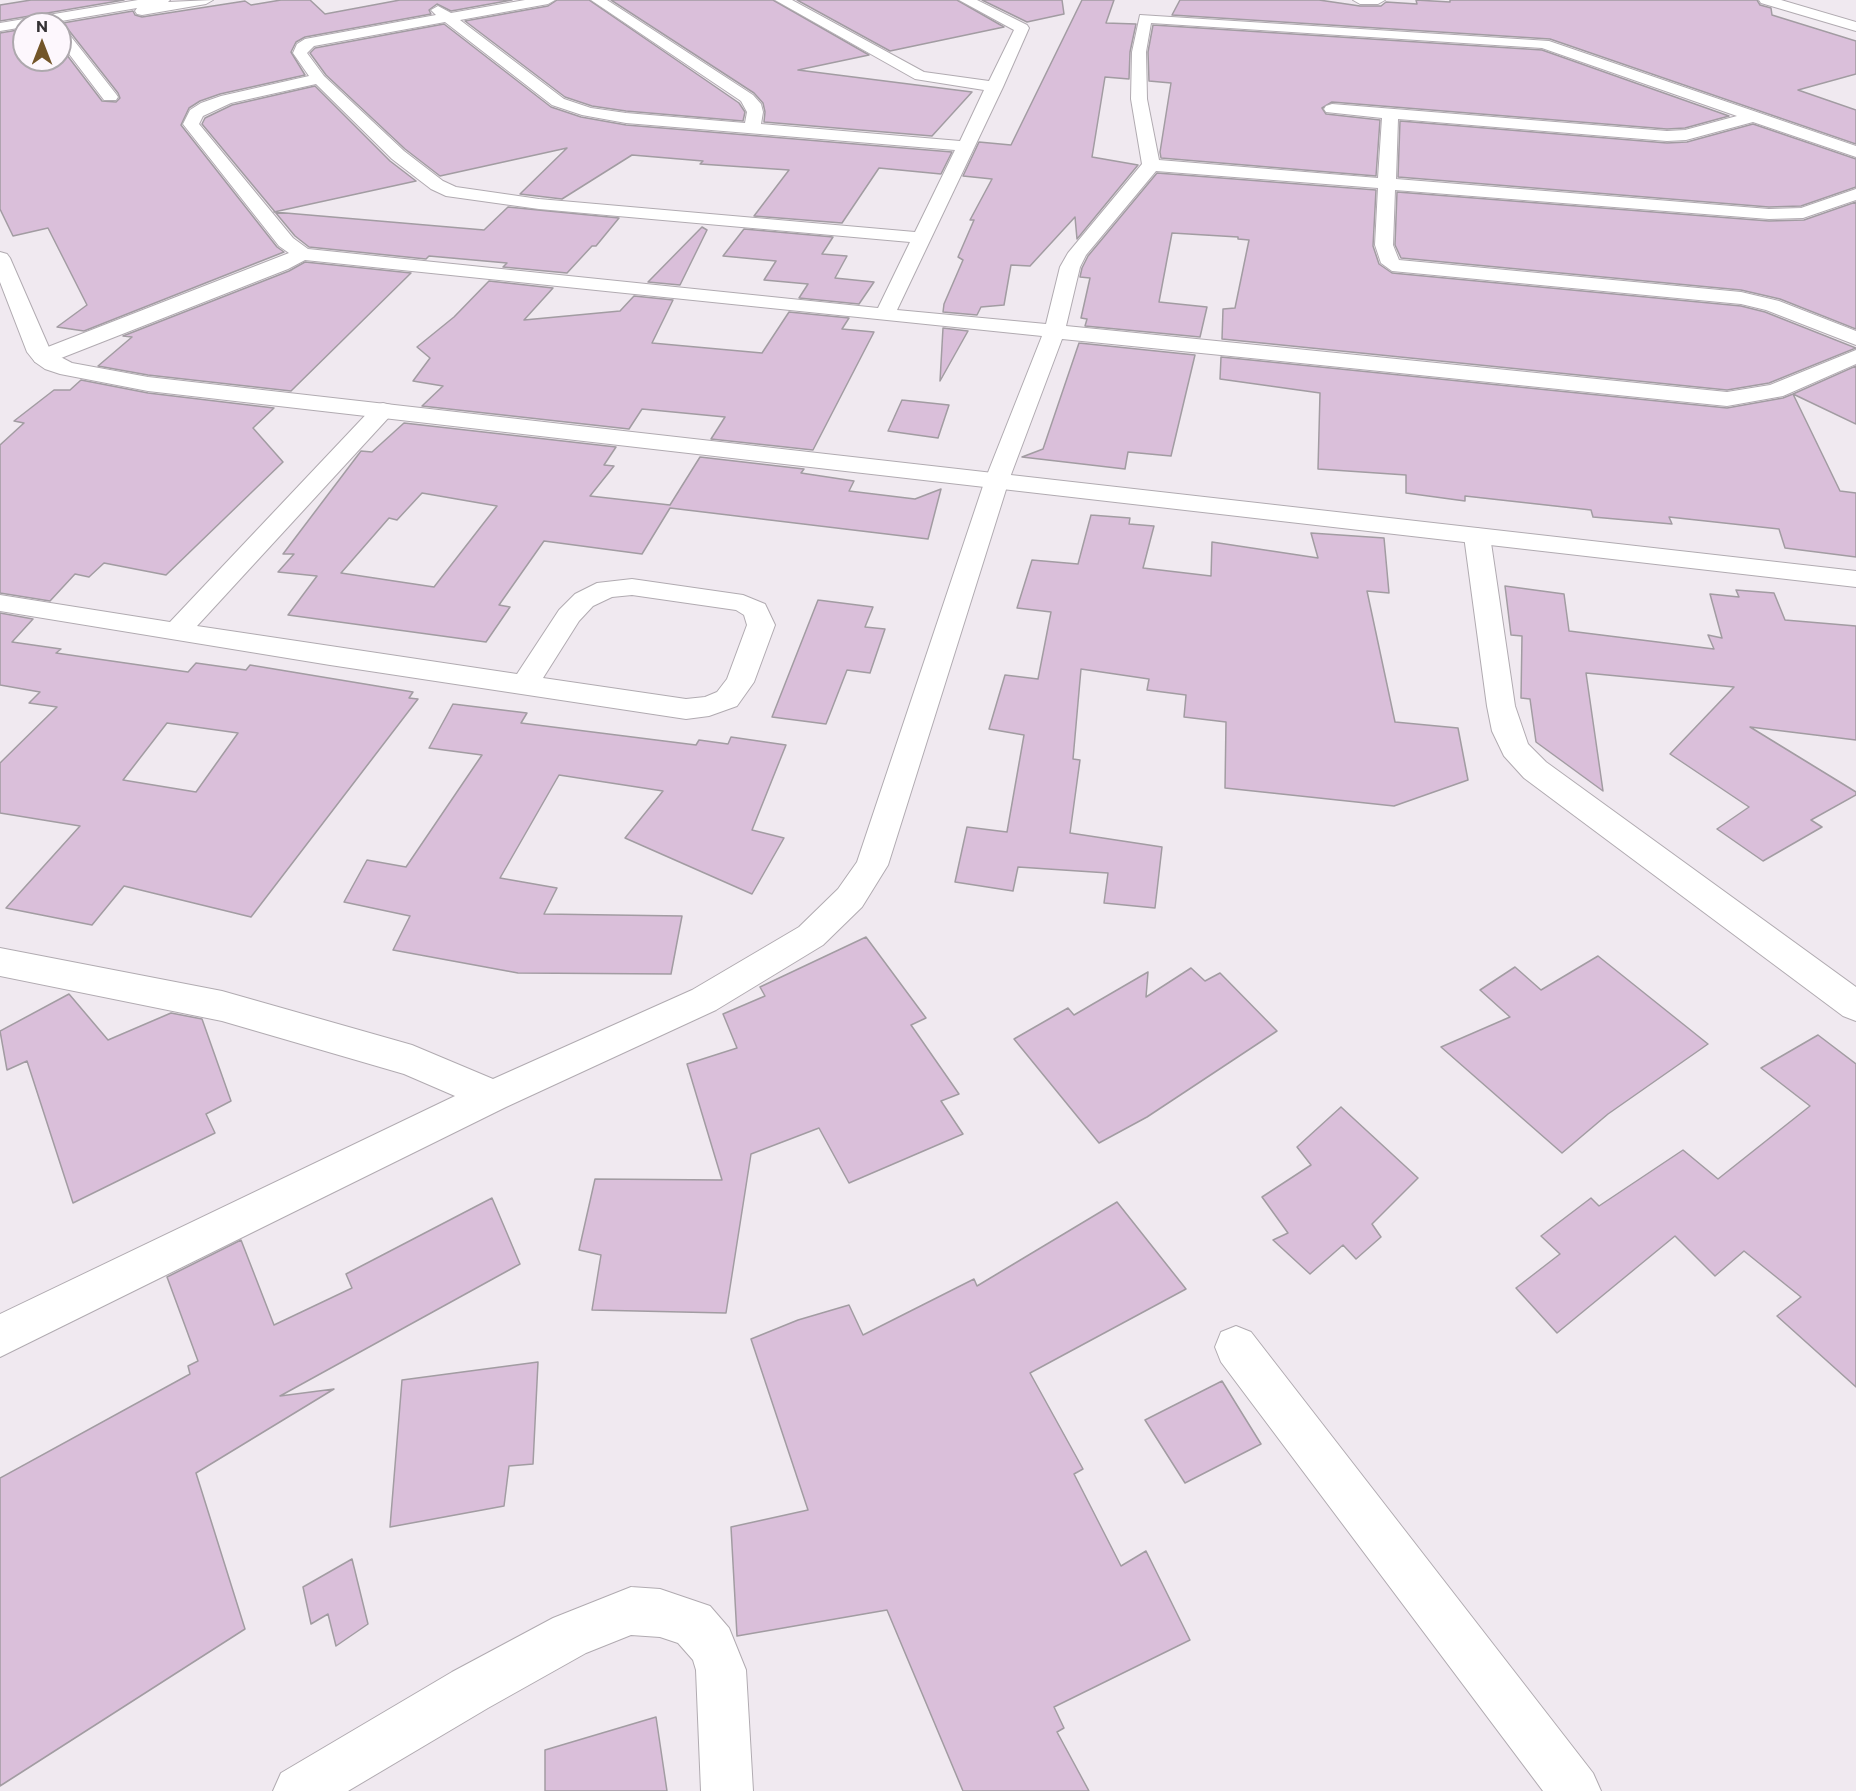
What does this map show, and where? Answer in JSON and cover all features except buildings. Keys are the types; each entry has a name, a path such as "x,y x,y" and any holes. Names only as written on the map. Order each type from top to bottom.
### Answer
{"street":[{"path":"0,27 163,0"},
{"path":"72,24 206,0"},
{"path":"425,0 558,102 588,112 626,118 965,146"},
{"path":"548,0 310,42 302,47 300,53 319,79 398,155 437,185 452,192 539,204 923,238"},
{"path":"598,0 747,98 753,104 755,111 752,128"},
{"path":"782,0 920,76 995,87"},
{"path":"885,314 1022,28 966,0"},
{"path":"1360,0 1378,0"},
{"path":"1766,0 1856,27"},
{"path":"1801,0 1856,16"},
{"path":"0,1336 493,1096 704,1000 811,936 850,898 872,865 997,480 1054,333 1070,267 1078,253 1151,165 1139,99 1139,52 1146,9 1544,44 1856,152"},
{"path":"72,48 110,97"},
{"path":"319,79 227,99 207,106 196,113 190,124 286,242 302,254 364,263 1727,399 1775,392 1856,356"},
{"path":"1332,110 1668,136 1686,135 1753,117"},
{"path":"1390,114 1384,245 1391,263 1399,267 1741,298 1772,305 1856,339"},
{"path":"1151,165 1769,214 1803,213 1856,194"},
{"path":"43,357 281,265 302,254"},
{"path":"0,258 38,352 43,357 53,364 68,369 148,384 1856,579"},
{"path":"178,630 383,410"},
{"path":"1477,536 1501,706 1507,731 1515,749 1535,770 1856,1006"},
{"path":"0,603 330,656 686,709 709,706 727,699 740,682 761,625 756,610 743,603 632,587 606,589 584,600 569,616 526,684"},
{"path":"0,962 222,1006 412,1061 493,1096"},
{"path":"1236,1347 1575,1791"},
{"path":"298,1791 470,1690 570,1635 631,1611 660,1613 693,1623 712,1645 721,1670 727,1791"}]}
